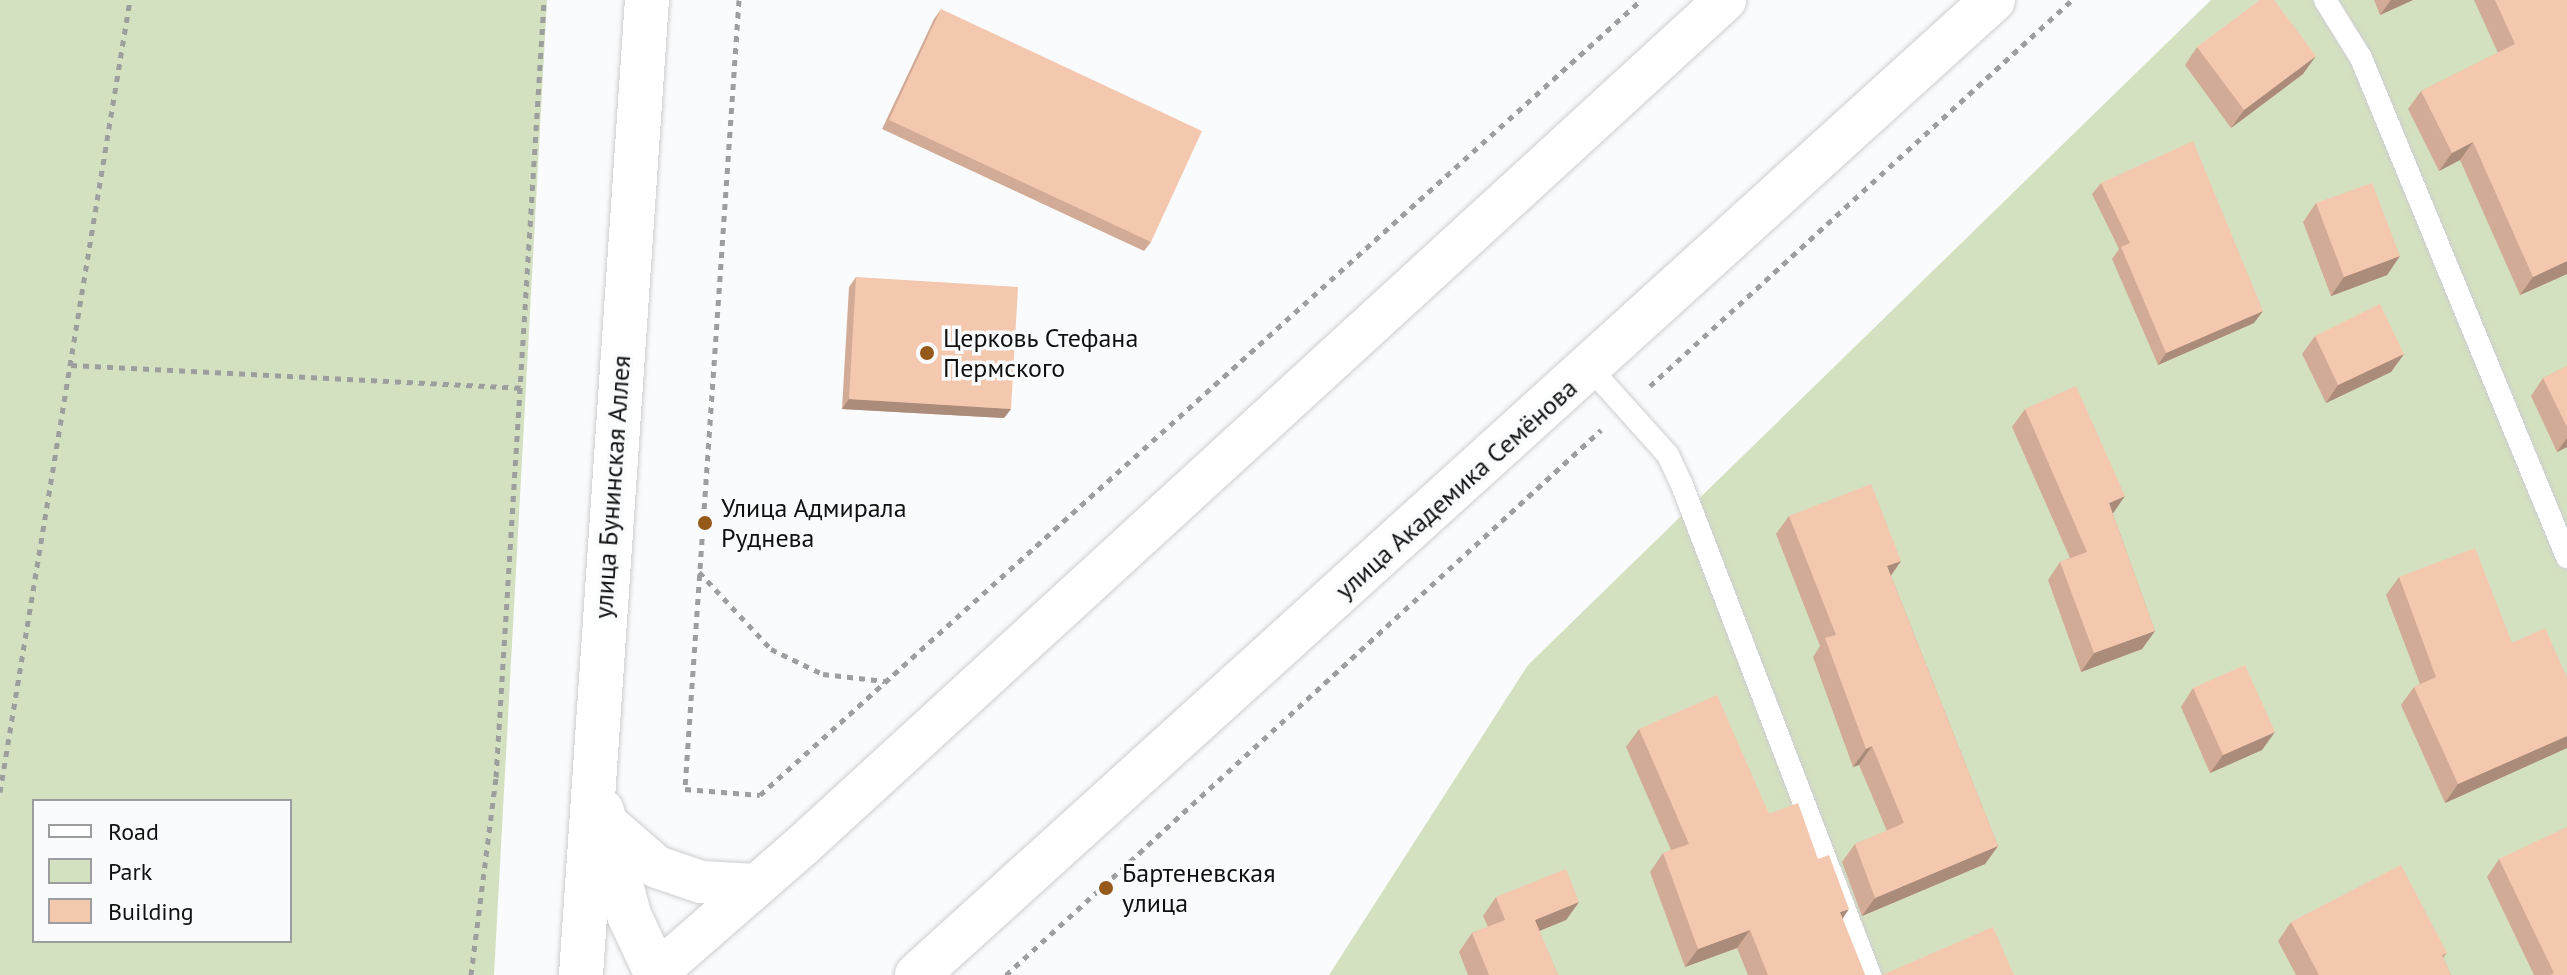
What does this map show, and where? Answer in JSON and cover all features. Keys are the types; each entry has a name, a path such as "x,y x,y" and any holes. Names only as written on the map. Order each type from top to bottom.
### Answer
{"main road":[{"name":"улица Бунинская Аллея","path":"581,975 647,0"},
{"name":"улица Академика Семёнова","path":"917,975 1993,0"},
{"path":"592,780 629,915 656,974"}],"street":[{"path":"656,974 1725,0"},
{"path":"605,822 657,867 701,882 757,885"}],"lane":[{"path":"2325,0 2361,58 2567,557"},
{"path":"1590,368 1668,455 1698,521 1870,975"}],"path":[{"path":"0,792 130,0"},
{"path":"471,975 496,777 544,0"},
{"path":"739,0 685,789 760,795 1641,0"},
{"path":"1006,975 2072,0"},
{"path":"71,365 521,388"},
{"path":"699,572 771,649 823,674 886,681"}],"green space":[{"path":"0,0 547,0 494,975 0,975"},
{"path":"2211,0 2567,0 2567,975 1329,975 1528,665"}],"building":[{"path":"2260,0 2274,0 2316,56 2244,110 2197,47"},
{"path":"2495,0 2567,0 2567,261 2533,277 2473,142 2452,153 2421,91 2515,44"},
{"path":"941,9 1202,131 1151,242 889,120"},
{"path":"2193,141 2263,311 2166,353 2121,247 2130,243 2101,183"},
{"path":"2372,183 2400,256 2344,277 2316,203"},
{"name":"Церковь Стефана Пермского","path":"856,277 1018,287 1011,409 849,399"},
{"path":"2380,304 2404,354 2338,385 2315,336"},
{"path":"2567,366 2567,427 2543,378"},
{"path":"2076,386 2125,496 2109,503 2155,631 2094,653 2060,562 2087,552 2025,409"},
{"path":"1871,484 1901,561 1887,566 1998,846 1875,898 1855,844 1904,823 1872,746 1866,749 1825,638 1836,635 1789,516"},
{"path":"2475,548 2512,643 2545,628 2567,678 2567,736 2458,784 2414,687 2436,677 2399,577"},
{"path":"2245,665 2275,732 2223,755 2193,688"},
{"path":"1717,695 1769,814 1798,803 1818,859 1829,855 1849,909 1840,912 1865,975 1768,975 1750,930 1698,949 1663,853 1689,844 1639,729"},
{"path":"2567,827 2567,975 2550,975 2554,973 2499,859"},
{"path":"2401,865 2447,953 2442,955 2451,975 2319,975 2291,922"},
{"path":"1566,869 1579,902 1535,920 1558,975 1489,975 1472,933 1505,920 1496,897"},
{"path":"1993,927 2014,975 1882,975"}],"place":[{"name":"Церковь Стефана Пермского","path":"927,353"},
{"name":"Улица Адмирала Руднева","path":"705,523"},
{"name":"Бартеневская улица","path":"1106,888"}]}
